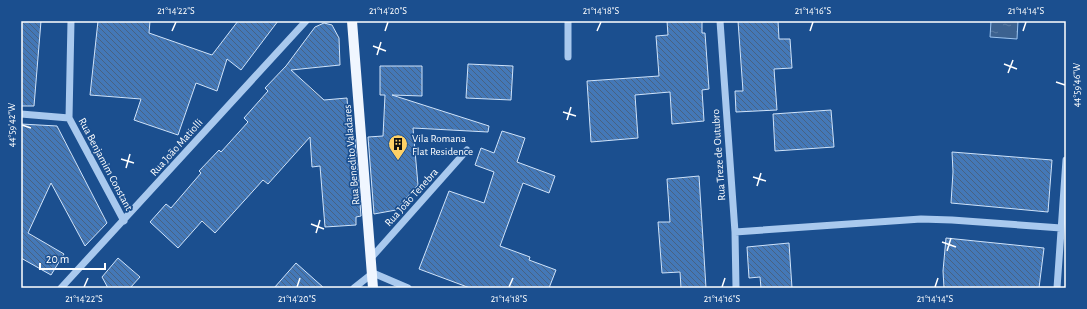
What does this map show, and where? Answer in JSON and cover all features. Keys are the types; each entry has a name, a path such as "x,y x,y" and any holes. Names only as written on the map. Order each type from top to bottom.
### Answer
{"main road":[{"name":"Rua Benedito Valadares","path":"352,21 373,288"}],"street":[{"name":"Rua Benjamim Constant","path":"71,21 69,118 124,221"},
{"name":"Rua João Matiolli","path":"61,288 306,21"},
{"path":"568,21 568,57"},
{"name":"Rua Treze de Outubro","path":"720,21 735,232 736,288"},
{"path":"21,114 69,118"},
{"name":"Rua João Tenebra","path":"371,258 467,150"},
{"path":"1057,288 1066,160"},
{"path":"735,232 921,219 1061,228"},
{"path":"354,288 373,273 408,288"}],"water":[{"path":"991,21 1018,21 1017,39 990,37"}],"building":[{"path":"21,21 41,21 34,106 21,106"},
{"path":"98,21 150,21 149,33 212,55 238,21 278,21 241,70 227,59 217,91 196,83 178,135 134,120 141,99 90,95"},
{"path":"667,21 702,21 702,33 705,33 709,89 702,90 704,121 672,124 670,92 635,95 638,138 591,142 587,81 659,76 656,36 668,35"},
{"path":"738,21 778,21 779,39 790,39 792,68 774,69 777,110 736,112 735,91 743,91"},
{"path":"324,23 332,25 339,38 340,65 291,70 324,100 347,98 350,139 355,139 361,216 356,217 356,225 325,227 320,166 312,167 310,137 268,184 263,180 215,233 202,221 178,248 150,222 166,204 171,208 201,173 199,171 219,150 221,152 248,122 244,118 268,91 265,88 286,66 315,27"},
{"path":"468,64 513,66 511,100 466,98"},
{"path":"380,66 422,66 422,96 392,95 489,126 488,132 413,128 418,185 396,210 374,214 368,137 383,136 385,95 380,95"},
{"path":"831,110 834,147 775,151 773,114"},
{"path":"21,124 57,126 107,223 85,246 51,183 28,233 64,254 51,275 21,258"},
{"path":"502,131 525,138 517,162 555,176 549,193 523,183 500,246 530,257 529,260 556,270 549,288 470,288 419,269 449,191 484,203 494,172 475,165 481,148 494,153"},
{"path":"952,152 1052,160 1048,212 951,203 953,172"},
{"path":"699,176 706,288 681,288 680,272 662,273 658,222 670,222 667,179"},
{"path":"946,238 1044,248 1039,288 944,288 943,271"},
{"path":"789,243 792,288 761,288 760,277 749,278 747,247"},
{"path":"118,258 140,277 130,288 108,288 102,277"},
{"path":"296,263 324,288 274,288"}],"place":[{"name":"Vila Romana Flat Residence","path":"398,161"}]}
